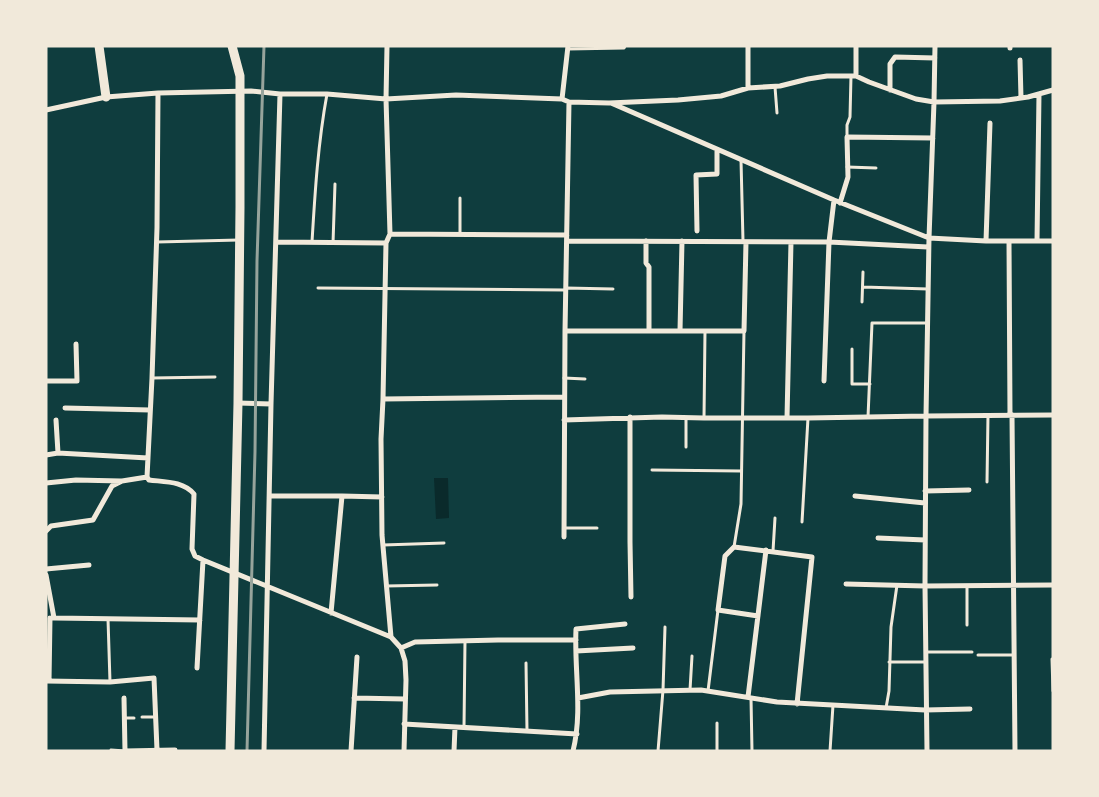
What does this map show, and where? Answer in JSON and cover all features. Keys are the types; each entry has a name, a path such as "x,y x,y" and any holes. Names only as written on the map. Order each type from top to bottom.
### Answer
{"street":[{"path":"99,46 106,97"},
{"path":"230,751 238,403 241,91 240,76 232,46"},
{"path":"387,46 386,99 390,234 386,243 383,399 380,439 383,545 391,638"},
{"path":"748,46 748,88"},
{"path":"854,76 856,46"},
{"path":"927,751 924,586 925,491 928,238 935,46"},
{"path":"562,99 568,48"},
{"path":"890,90 890,64 895,57 935,58"},
{"path":"1020,60 1021,98"},
{"path":"46,110 106,97 158,93 241,91 280,94 327,94 386,99 456,95 562,99 569,102 609,103 678,100 721,96 748,88 775,87 827,76 854,76 916,99 934,102 1021,98 1053,90"},
{"path":"147,477 157,242 158,93"},
{"path":"264,751 280,94"},
{"path":"1037,241 1038,94"},
{"path":"564,537 564,332 569,102"},
{"path":"609,103 840,203 928,238 986,241 1053,241"},
{"path":"986,241 990,123"},
{"path":"840,203 848,177 847,137 933,138"},
{"path":"697,230 696,176 717,174 717,150"},
{"path":"824,380 830,242 834,200"},
{"path":"390,234 460,234 646,241 830,242 928,247"},
{"path":"646,241 646,263 649,267 649,331"},
{"path":"680,331 682,241"},
{"path":"1009,241 1014,751"},
{"path":"276,242 386,243"},
{"path":"564,332 744,331 744,242"},
{"path":"787,418 791,242"},
{"path":"46,381 77,381 76,344"},
{"path":"383,399 564,397"},
{"path":"238,403 271,404"},
{"path":"66,408 150,410"},
{"path":"564,420 662,416 686,418 808,418 1053,415"},
{"path":"630,417 631,597"},
{"path":"56,420 58,454"},
{"path":"46,455 148,458"},
{"path":"46,483 76,480 122,481 147,477 149,480 182,484 194,494 192,549 195,556 234,574 391,638 401,648 405,661 404,751"},
{"path":"46,531 51,526 93,520 112,486 122,481"},
{"path":"925,491 969,490"},
{"path":"270,496 382,497"},
{"path":"331,613 342,496"},
{"path":"855,496 925,503"},
{"path":"878,538 925,540"},
{"path":"758,616 718,610 725,556 734,547 812,557 797,704"},
{"path":"750,698 758,616 770,551"},
{"path":"197,668 203,560"},
{"path":"46,569 89,565"},
{"path":"46,575 50,618 48,681 110,682 154,678 157,750"},
{"path":"846,584 924,586 1053,585"},
{"path":"50,618 200,620"},
{"path":"573,751 577,734 578,698 576,629 625,624"},
{"path":"401,648 415,642 576,640"},
{"path":"576,651 633,648"},
{"path":"351,751 358,657"},
{"path":"578,698 610,692 690,690 797,704 926,710 970,708"},
{"path":"124,698 124,751 175,751"},
{"path":"354,698 405,699"},
{"path":"404,724 577,734"},
{"path":"454,751 456,727"}],"lane":[{"path":"568,48 624,48 625,46"},
{"path":"847,137 854,76"},
{"path":"775,87 777,113"},
{"path":"312,242 315,185 327,94"},
{"path":"741,160 744,242"},
{"path":"847,167 876,168"},
{"path":"333,242 335,184"},
{"path":"460,198 460,234"},
{"path":"157,242 240,240"},
{"path":"862,302 863,272"},
{"path":"863,287 928,289"},
{"path":"318,288 613,289"},
{"path":"868,417 872,323 927,323"},
{"path":"704,418 705,331"},
{"path":"734,547 741,504 744,331"},
{"path":"852,349 852,384 870,384"},
{"path":"152,378 215,377"},
{"path":"564,378 585,379"},
{"path":"987,482 988,415"},
{"path":"686,418 686,447"},
{"path":"802,522 808,418"},
{"path":"652,470 741,470"},
{"path":"770,551 775,518"},
{"path":"564,528 597,528"},
{"path":"383,545 444,543"},
{"path":"386,586 437,585"},
{"path":"886,708 889,691 891,627 898,585"},
{"path":"967,586 967,625"},
{"path":"708,691 718,610"},
{"path":"108,619 110,682"},
{"path":"658,751 665,627"},
{"path":"464,728 465,641"},
{"path":"925,652 972,652"},
{"path":"978,655 1014,655"},
{"path":"690,690 692,656"},
{"path":"1052,659 1053,691"},
{"path":"890,662 925,662"},
{"path":"526,663 527,731"},
{"path":"750,698 752,751"},
{"path":"830,751 833,705"},
{"path":"142,717 155,717"},
{"path":"124,718 134,718"},
{"path":"717,724 717,751"},
{"path":"111,750 124,751"}],"water":[{"path":"434,478 448,478 449,518 436,519"}],"railway":[{"path":"247,751 255,452 257,261 264,46"}]}
